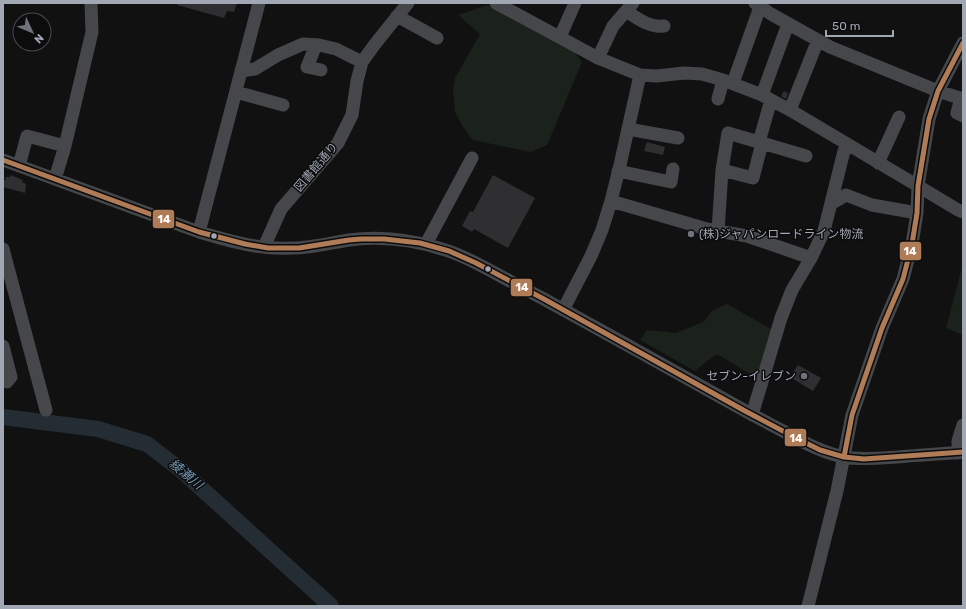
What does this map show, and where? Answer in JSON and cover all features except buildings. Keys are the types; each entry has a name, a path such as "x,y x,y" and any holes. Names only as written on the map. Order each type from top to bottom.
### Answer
{"street":[{"path":"55,179 65,146 92,32 91,3"},
{"path":"199,232 259,3"},
{"name":"図書館通り","path":"264,247 281,209 338,143 352,115 356,82 362,62 408,3"},
{"path":"496,3 598,58 640,75 657,76 684,72 702,74 728,82 766,98 790,110 963,212"},
{"path":"560,37 575,3"},
{"path":"598,58 613,26 631,5 643,22 658,27 664,26"},
{"path":"718,99 728,82 757,5 830,47 938,91 962,98 957,113 963,116"},
{"path":"397,16 437,38"},
{"path":"722,170 753,178 766,98 788,24"},
{"path":"790,110 818,40"},
{"path":"808,606 837,491 852,415 882,328 903,278 912,244 917,213 918,186 929,119 938,91 963,43"},
{"path":"241,72 255,69 278,55 303,44 336,49 362,62"},
{"path":"316,45 307,67 321,70"},
{"path":"563,310 591,256 602,230 611,201 640,75"},
{"path":"236,92 283,105"},
{"path":"878,163 899,116"},
{"path":"628,129 678,138"},
{"path":"718,231 722,170 728,133 806,156"},
{"path":"18,166 26,136 65,146"},
{"path":"752,415 780,318 792,290 812,258 824,231 846,143"},
{"path":"426,244 472,158"},
{"path":"3,160 199,232 242,244 277,248 304,247 367,238 404,240 426,244 461,256 563,310 752,415 822,450 844,457 884,458 960,452 958,441 963,425"},
{"path":"618,171 671,182 673,169"},
{"path":"832,203 846,195 872,205 917,213"},
{"path":"611,201 707,229 747,236 812,258"},
{"path":"3,249 46,410"},
{"path":"3,346 11,377 7,382"}],"shaded area":[{"path":"488,5 573,50 582,62 547,145 531,152 473,140 463,127 455,112 453,90 455,78 480,34 458,15"},
{"path":"963,264 963,335 946,328"},
{"path":"727,304 771,329 757,378 717,354 695,371 640,340 647,330 676,333 703,322 713,310"}],"waterway":[{"name":"綾瀬川","path":"3,417 98,429 147,444 181,470 331,606"}],"transit line":[{"name":"14","path":"844,457 852,415 882,328 903,279 912,244 917,213 918,186 929,119 938,91 963,43"},
{"name":"14","path":"3,160 199,232 245,244 268,248 299,248 349,240 384,239 420,243 449,251 476,263 542,298 745,411 820,450 844,457 864,459 963,452"}],"place":[{"name":"(株)ジャパンロードライン物流","path":"691,234"},
{"name":"セブン-イレブン","path":"804,376"}]}
